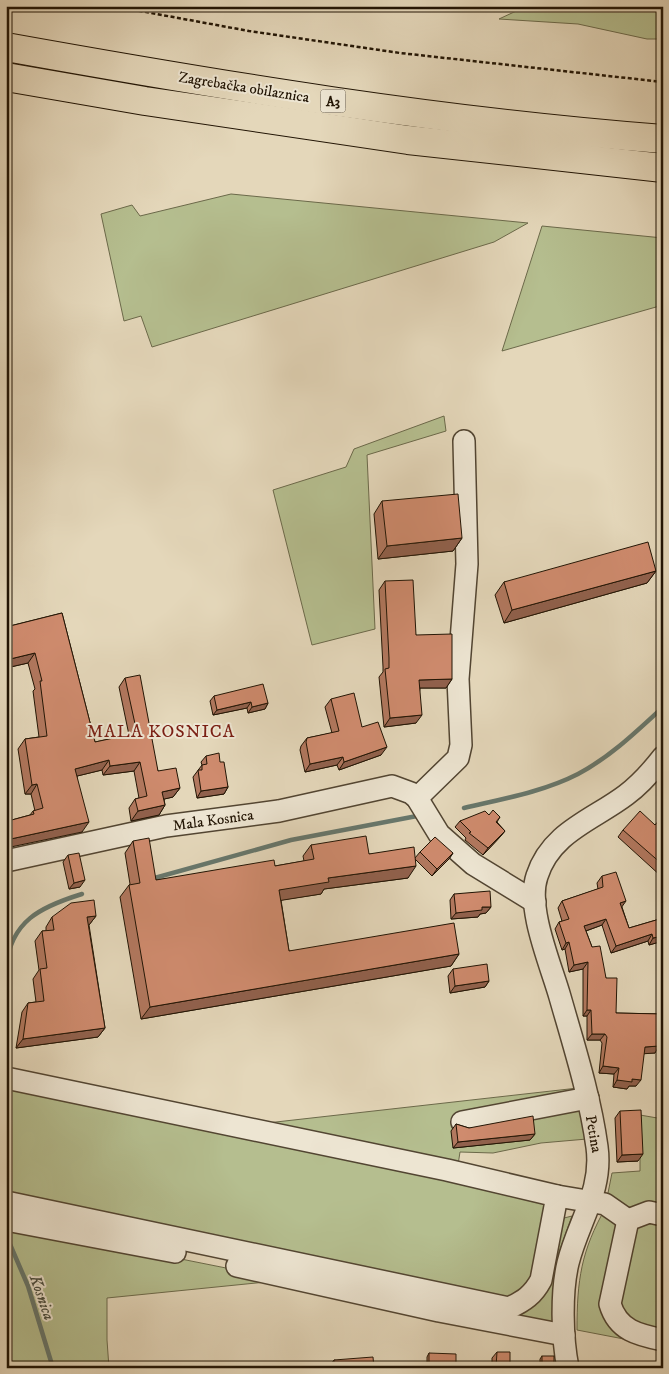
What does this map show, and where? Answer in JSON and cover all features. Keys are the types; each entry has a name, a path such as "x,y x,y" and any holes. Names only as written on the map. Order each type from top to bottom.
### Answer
{"highway":[{"name":"Zagrebačka obilaznica","path":"6,47 148,73 413,113 663,139"},
{"name":"Zagrebačka obilaznica","path":"6,77 146,101 408,140 663,168"}],"street":[{"path":"464,441 467,564 458,679 461,745 458,758 417,798 439,834 461,854 496,880 535,902"},
{"name":"Petina","path":"568,1368 564,1335 565,1289 568,1262 592,1202 599,1160 588,1098 535,902 534,890 540,867 558,840 637,786 663,757"},
{"name":"Mala Kosnica","path":"6,861 166,826 279,811 380,788 401,788 417,798"},
{"path":"6,1078 447,1170 557,1196 605,1204 628,1220"},
{"path":"462,1122 588,1098"},
{"path":"6,1202 509,1308 523,1302 534,1292 541,1280 557,1196"},
{"path":"628,1220 649,1212 663,1215"},
{"path":"6,1220 189,1255 440,1311 564,1335"},
{"path":"628,1220 622,1238 610,1304 613,1314 623,1326 634,1334 663,1340"}],"path":[{"path":"113,6 249,31 400,53 663,82"}],"green space":[{"path":"527,6 663,6 663,39 647,39 578,24 499,19"},
{"path":"231,194 528,223 494,242 152,347 141,316 124,321 101,214 132,205 140,216"},
{"path":"542,226 663,238 663,305 502,351"},
{"path":"444,416 446,431 367,455 375,629 312,645 273,490 346,467 354,449"},
{"path":"6,1085 536,1196 546,1207 531,1286 502,1301 6,1195"},
{"path":"578,1088 587,1139 541,1143 493,1153 460,1152 458,1165 267,1123"},
{"path":"640,1115 663,1119 663,1209 621,1207 607,1198 612,1173 640,1171"},
{"path":"606,1207 620,1224 606,1296 629,1340 577,1330 578,1296 582,1266 591,1238"},
{"path":"572,1216 554,1266 553,1325 505,1315 516,1313 560,1219"},
{"path":"663,1219 663,1334 635,1328 616,1296 632,1228"},
{"path":"6,1224 286,1280 107,1298 109,1368 6,1368"}],"building":[{"path":"458,494 462,538 387,546 382,501"},
{"path":"648,542 656,571 512,610 504,582"},
{"path":"413,580 416,635 452,634 452,679 419,680 422,715 390,718 385,669 389,668 389,658 385,581"},
{"path":"62,613 95,742 137,733 125,678 140,675 158,771 176,768 180,788 162,792 165,805 138,811 135,799 147,796 140,762 110,766 109,760 75,769 89,822 6,840 6,815 8,821 34,814 33,811 43,808 37,784 32,785 25,739 47,736 40,681 42,681 35,653 6,660 6,627"},
{"path":"263,684 268,703 252,707 251,702 217,710 214,696"},
{"path":"354,693 362,727 378,722 387,747 344,762 343,757 310,764 307,738 339,731 331,699"},
{"path":"219,753 220,762 224,762 228,787 201,791 198,770 202,770 202,765 207,764 206,756"},
{"path":"493,810 500,817 496,822 505,831 488,848 469,833 471,832 460,821 485,811 489,815"},
{"path":"640,811 655,825 663,816 663,865 623,830"},
{"path":"366,836 369,854 414,847 416,866 328,878 329,882 279,890 289,951 454,923 459,954 150,1007 129,885 140,883 133,841 149,838 156,880 274,860 275,866 314,859 311,845"},
{"path":"435,837 453,853 437,869 420,852"},
{"path":"79,853 85,880 74,883 68,855"},
{"path":"616,872 626,901 620,903 629,928 663,918 663,936 653,938 652,934 616,946 606,919 584,926 592,947 600,946 606,978 617,978 616,1013 663,1014 663,1027 658,1027 659,1046 645,1047 641,1080 632,1079 632,1082 617,1080 619,1068 603,1066 607,1037 605,1034 592,1034 591,1010 587,1010 588,962 574,965 569,942 566,943 559,922 569,919 562,901 603,887 602,876"},
{"path":"490,891 491,907 482,907 482,910 456,913 454,894"},
{"path":"94,900 96,916 87,917 105,1028 23,1039 28,1003 44,1001 40,969 47,968 42,931 54,930 52,917 71,903"},
{"path":"487,964 489,981 455,986 453,969"},
{"path":"641,1110 643,1154 622,1155 620,1111"},
{"path":"533,1116 535,1134 458,1142 456,1124 469,1128"},
{"path":"497,1352 510,1352 510,1368 487,1368 496,1367"},
{"path":"429,1353 456,1354 456,1365 460,1365 460,1368 429,1368"},
{"path":"542,1356 554,1356 554,1368 542,1368"},
{"path":"373,1357 374,1368 334,1368 334,1360"}],"waterway":[{"path":"464,808 551,786 578,774 612,752 663,707"},
{"path":"151,879 291,840 417,816"},
{"path":"6,967 14,938 30,918 53,904 82,894"},
{"name":"Kosnica","path":"6,1235 28,1286 53,1368"}],"district":[{"name":"MALA KOSNICA","path":"161,731"}]}
